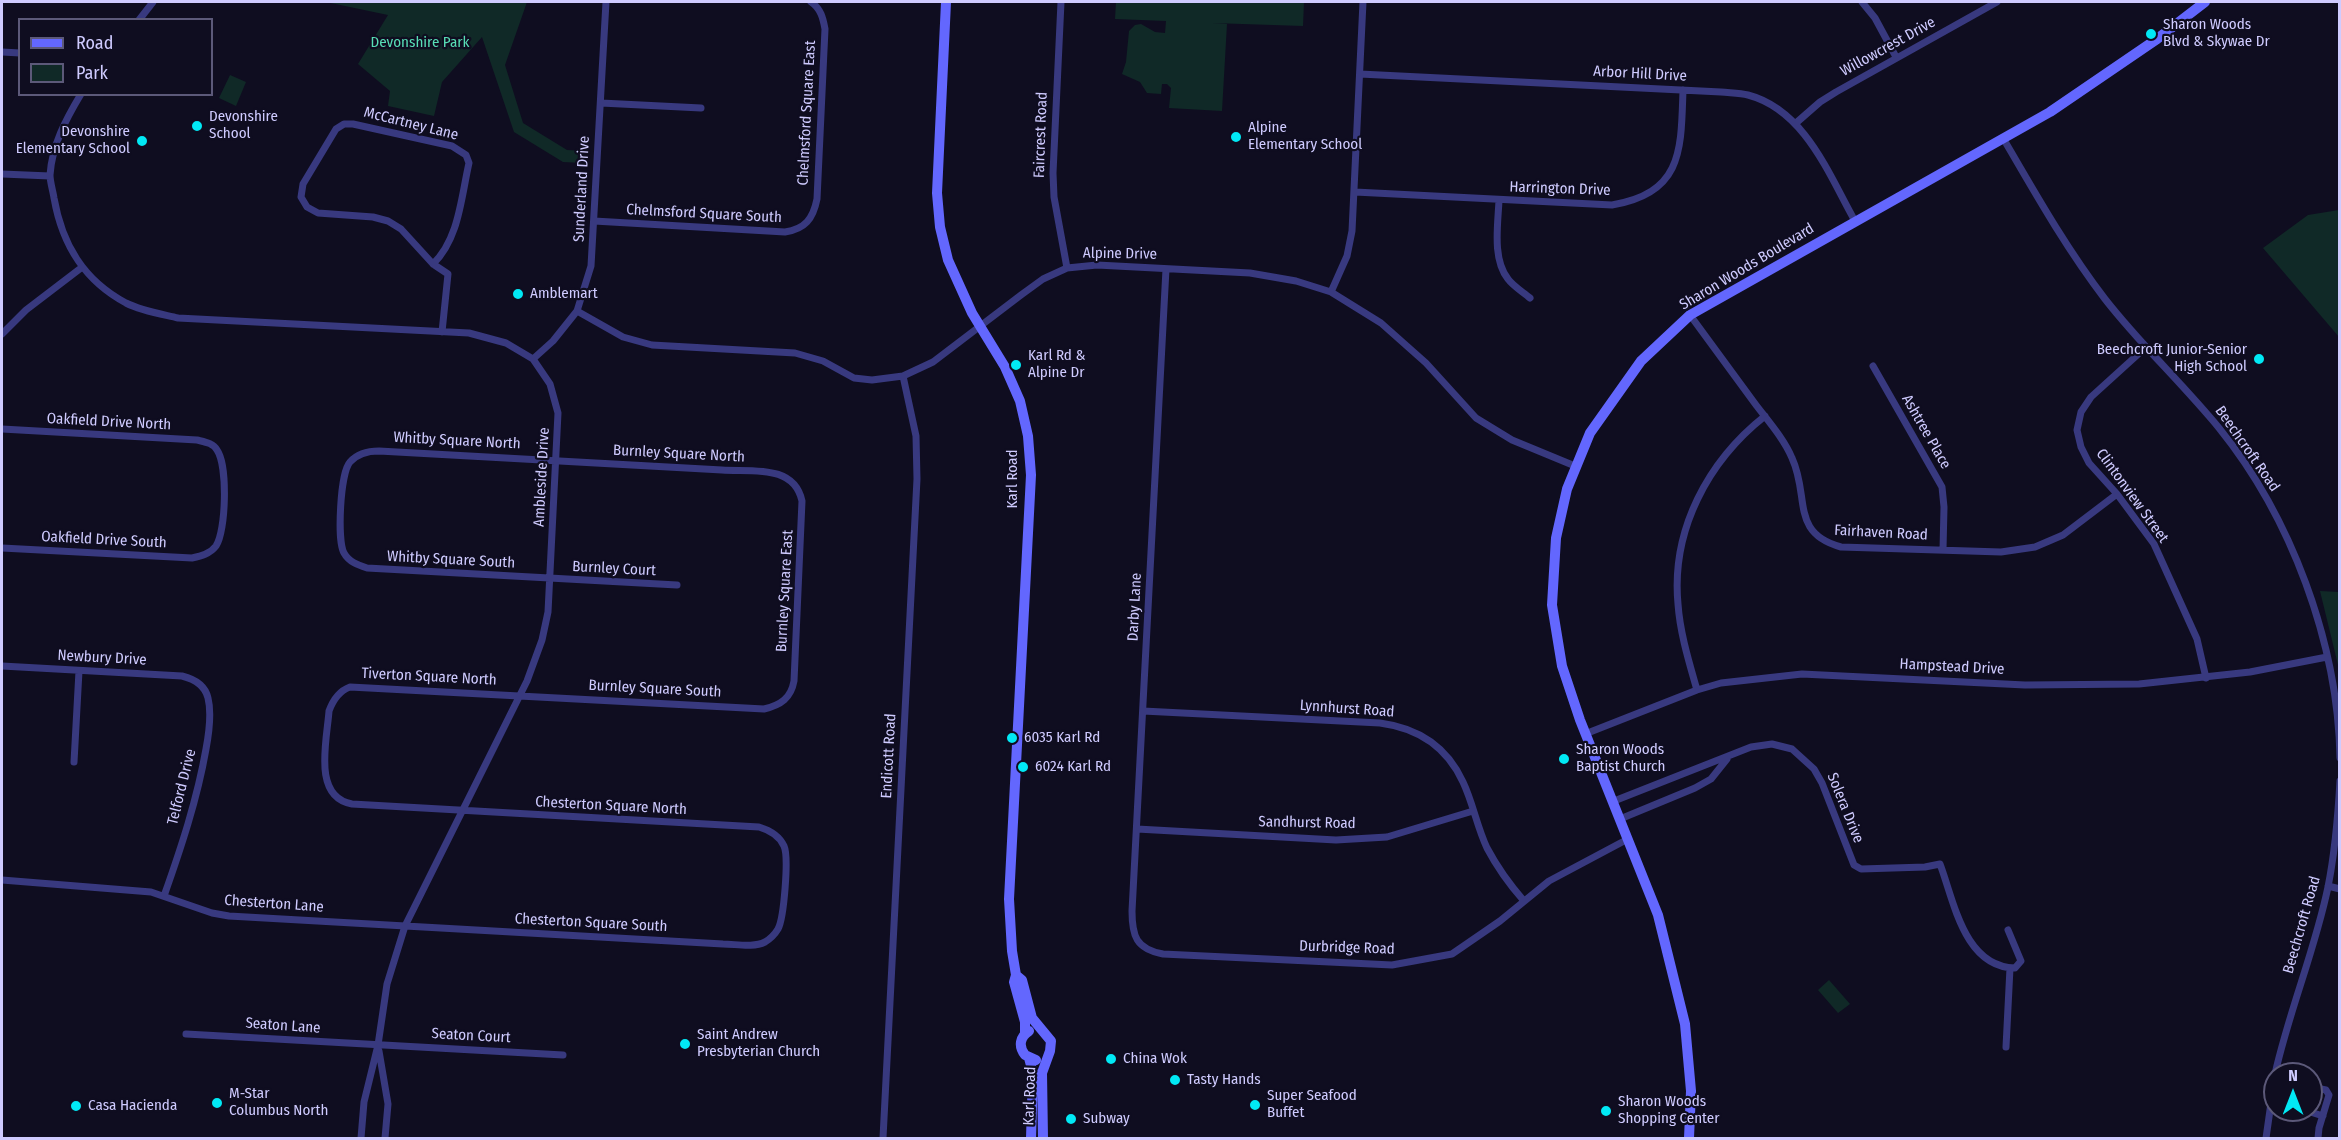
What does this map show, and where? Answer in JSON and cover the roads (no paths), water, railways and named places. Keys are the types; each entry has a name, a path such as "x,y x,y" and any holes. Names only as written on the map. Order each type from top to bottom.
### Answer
{"street":[{"path":"141,18 153,2"},
{"name":"Sunderland Drive","path":"533,359 553,341 577,311 591,266 606,2"},
{"name":"Karl Road","path":"946,2 937,182 939,216 948,260 980,326 1005,367 1020,401 1028,436 1030,475 1009,899 1016,975 1014,982 1025,1022 1025,1034"},
{"name":"Faircrest Road","path":"1061,2 1053,173 1054,197 1067,268"},
{"path":"1331,292 1347,256 1352,231 1363,2"},
{"path":"1862,2 1875,18 1896,57"},
{"name":"Willowcrest Drive","path":"1796,123 1820,102 1997,2"},
{"name":"Sharon Woods Boulevard","path":"1689,1138 1691,1091 1685,1024 1658,915 1626,840 1614,801 1585,734 1562,666 1552,605 1556,538 1567,489 1575,466 1590,433 1641,361 1690,315 2050,112 2157,39 2199,3"},
{"name":"Chelmsford Square East","path":"808,222 815,211 817,199 825,29 823,17 814,4"},
{"path":"2,52 18,53"},
{"name":"Arbor Hill Drive","path":"1360,74 1748,95 1771,104 1796,123 1855,221"},
{"name":"Harrington Drive","path":"1354,192 1612,205 1628,202 1654,190 1670,174 1680,153 1683,90"},
{"name":"Ambleside Drive","path":"80,96 59,133 50,176 59,224 81,268 101,287 126,303 178,318 485,335 506,343 533,359 550,384 558,413 548,612 542,640 528,681 405,926 387,984 378,1045 364,1102 361,1138"},
{"path":"601,103 701,108"},
{"name":"McCartney Lane","path":"344,124 353,124 452,146 463,151 469,163 452,238 433,264 401,229 388,221 373,217 318,213 312,211 301,197 303,184 336,129 344,124"},
{"name":"Beechcroft Road","path":"2003,138 2060,236 2106,300 2145,348 2219,429 2249,470 2278,521 2306,581 2326,657 2335,706 2340,758"},
{"path":"2,174 50,176"},
{"path":"1499,200 1497,242 1499,261 1508,279 1530,298"},
{"name":"Chelmsford Square South","path":"594,221 785,232 798,230 808,222"},
{"path":"433,264 448,274 442,332"},
{"name":"Alpine Drive","path":"577,311 622,337 652,345 795,353 823,361 854,378 872,380 903,375 933,362 1043,279 1067,268 1097,265 1250,273 1296,281 1331,292 1382,323 1426,363 1476,418 1512,440 1575,466"},
{"path":"2,330 81,268"},
{"name":"Darby Lane","path":"1141,945 1132,926 1166,269"},
{"name":"Fairhaven Road","path":"1690,315 1765,416 1793,459 1806,521 1812,532 1825,543 1841,548 2001,552 2035,547 2063,535 2116,494"},
{"name":"Clintonview Street","path":"2145,348 2091,397 2081,412 2077,430 2081,447 2089,463 2154,544 2197,639 2206,678"},
{"name":"Ashtree Place","path":"1873,366 1942,487 1943,550"},
{"name":"Endicott Road","path":"883,1138 917,479 916,436 903,375"},
{"path":"1697,690 1686,652 1678,605 1679,559 1688,519 1722,457 1745,432 1765,416"},
{"name":"Oakfield Drive North","path":"2,429 197,440 214,446 224,466 221,529 217,544 206,555"},
{"name":"Whitby Square North","path":"351,562 343,552 340,539 344,474 348,464 356,456 367,451 379,451 557,460"},
{"name":"Burnley Square North","path":"557,460 776,473 787,476 796,484"},
{"name":"Burnley Square East","path":"787,698 794,681 799,590 802,501 796,484"},
{"name":"Oakfield Drive South","path":"2,548 192,558 206,555"},
{"name":"Whitby Square South","path":"351,562 367,568 550,579"},
{"name":"Burnley Court","path":"550,579 677,585"},
{"name":"Hampstead Drive","path":"1585,734 1697,690 1721,683 1802,674 2025,685 2139,684 2206,678 2326,657"},
{"name":"Newbury Drive","path":"2,666 182,676 200,684"},
{"path":"74,762 79,671"},
{"name":"Telford Drive","path":"164,896 200,784 206,749 210,711 208,699 200,684"},
{"name":"Tiverton Square North","path":"335,797 328,786 325,774 328,711 332,701 339,693 350,687 361,686 519,695"},
{"name":"Burnley Square South","path":"519,695 764,709 777,706 787,698"},
{"name":"Lynnhurst Road","path":"1143,711 1398,726 1430,740 1444,753 1463,782 1487,847 1511,887 1524,902"},
{"name":"Solera Drive","path":"1614,801 1751,747 1772,744 1792,748 1818,776 1854,865 1861,869 1925,867 1940,864 1964,932 1974,946 1988,959 2010,968"},
{"name":"Solera Drive","path":"1620,819 1695,788 1711,779 1729,757"},
{"name":"Beechcroft Road","path":"2278,1062 2328,886 2337,831 2340,781"},
{"name":"Chesterton Square North","path":"335,797 352,804 759,827 769,830 784,846 785,853 781,918 779,928 772,936"},
{"name":"Sandhurst Road","path":"1137,829 1336,840 1387,837 1473,811"},
{"name":"Durbridge Road","path":"1141,945 1151,952 1162,954 1392,965 1452,954 1549,881 1626,840"},
{"name":"Chesterton Lane","path":"2,880 122,888 164,896 212,913 229,916 405,926"},
{"path":"2328,886 2340,889"},
{"name":"Chesterton Square South","path":"405,926 754,945 772,936"},
{"path":"2006,1047 2010,968 2019,965 2021,961 2008,930"},
{"name":"Karl Road","path":"1016,975 1022,980 1032,1018 1041,1030"},
{"path":"1031,1030 1041,1030 1049,1036 1051,1041 1047,1055 1039,1060 1029,1058 1021,1046 1025,1034 1031,1030"},
{"name":"Seaton Lane","path":"186,1034 378,1045"},
{"name":"Ambleside Drive","path":"378,1045 388,1104 385,1138"},
{"name":"Seaton Court","path":"378,1045 563,1054"},
{"name":"Karl Road","path":"1043,1138 1042,1073 1047,1055"},
{"name":"Karl Road","path":"1029,1058 1033,1073 1031,1138"},
{"path":"2323,1091 2328,1092 2329,1097 2323,1116"},
{"name":"Beechcroft Road","path":"2266,1138 2268,1122"},
{"path":"2318,1138 2322,1122"}],"place":[{"name":"Sharon Woods Blvd & Skywae Dr","path":"2151,34"},
{"name":"Devonshire School","path":"197,126"},
{"name":"Alpine Elementary School","path":"1236,137"},
{"name":"Devonshire Elementary School","path":"142,141"},
{"name":"Amblemart","path":"518,294"},
{"name":"Beechcroft Junior-Senior High School","path":"2259,359"},
{"name":"Karl Rd & Alpine Dr","path":"1016,365"},
{"name":"6035 Karl Rd","path":"1012,738"},
{"name":"Sharon Woods Baptist Church","path":"1564,759"},
{"name":"6024 Karl Rd","path":"1023,767"},
{"name":"Saint Andrew Presbyterian Church","path":"685,1044"},
{"name":"China Wok","path":"1111,1059"},
{"name":"Tasty Hands","path":"1175,1080"},
{"name":"M-Star Columbus North","path":"217,1103"},
{"name":"Super Seafood Buffet","path":"1255,1105"},
{"name":"Casa Hacienda","path":"76,1106"},
{"name":"Sharon Woods Shopping Center","path":"1606,1111"},
{"name":"Subway","path":"1071,1119"}],"park label":[{"name":"Devonshire Park","path":"420,43"}]}
